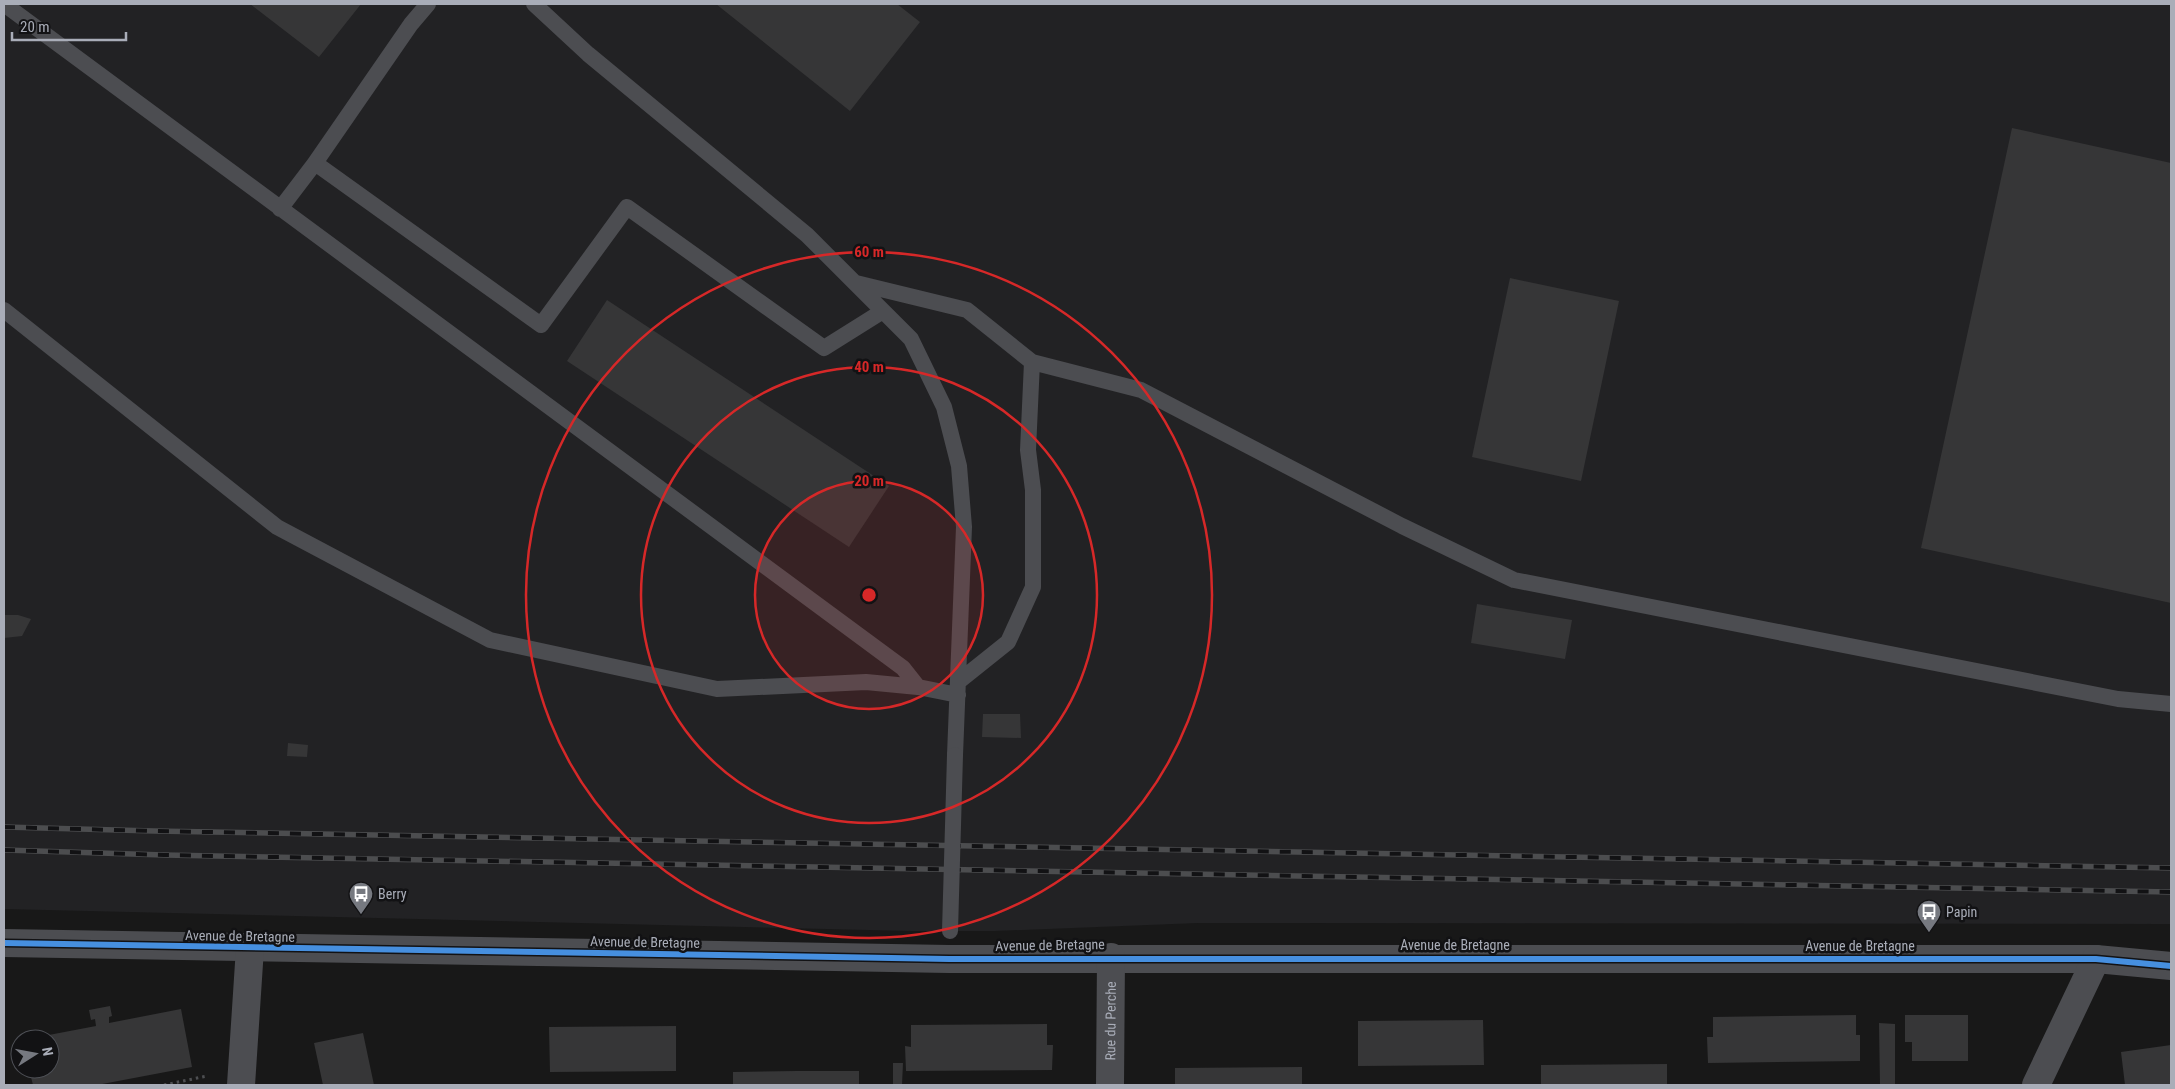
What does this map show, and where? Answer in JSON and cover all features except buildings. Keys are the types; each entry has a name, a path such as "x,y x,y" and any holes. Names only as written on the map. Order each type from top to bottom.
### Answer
{"street":[{"name":"Avenue de Bretagne","path":"4,943 949,959 1111,957 2096,959 2171,966"},
{"path":"241,1077 250,948"},
{"name":"Rue du Perche","path":"1110,1085 1111,957"},
{"path":"2036,1085 2096,959"}],"lane":[{"path":"4,4 903,668 918,687"},
{"path":"280,209 315,163 411,24 428,4"},
{"path":"534,4 588,54 807,235 856,283 911,339 944,407 959,466 964,527 949,959"},
{"path":"315,163 541,325 627,207 824,348 883,311"},
{"path":"856,283 968,310 1032,362 1141,390 1402,526 1514,580 2118,699 2171,704"},
{"path":"4,310 277,527 490,640 717,689 866,682 958,689 1008,642 1033,587 1033,490 1028,450 1032,362"}],"path":[{"path":"164,1085 241,1077"}],"shaded area":[{"path":"4,4 2171,4 2171,924 1198,923 995,931 911,931 4,909"}],"railway":[{"path":"4,827 2171,868"},
{"path":"4,850 164,855 2171,892"}],"cycle path":[{"path":"4,943 949,959 2096,959 2171,966"}],"place":[{"name":"Berry","path":"361,915"},
{"name":"Papin","path":"1929,933"}]}
